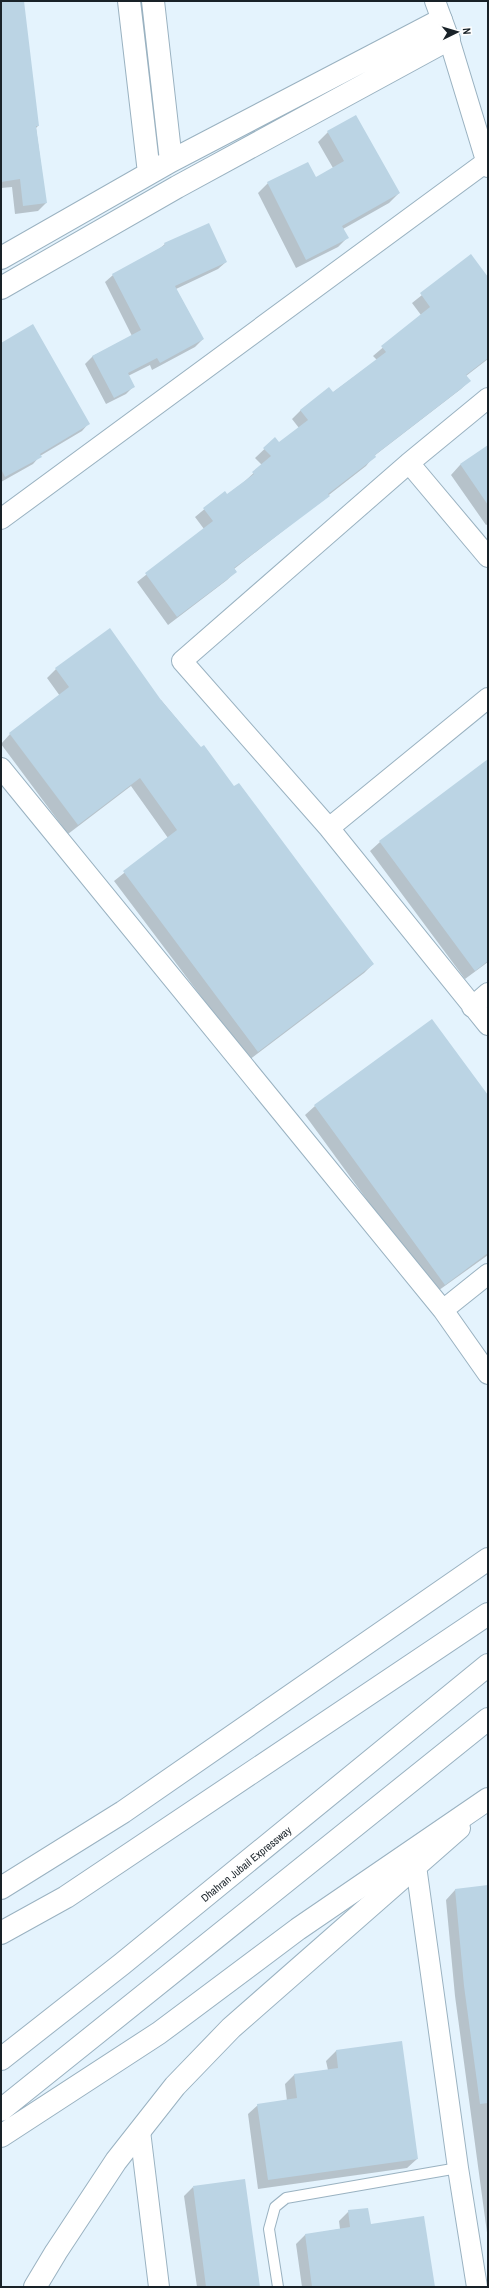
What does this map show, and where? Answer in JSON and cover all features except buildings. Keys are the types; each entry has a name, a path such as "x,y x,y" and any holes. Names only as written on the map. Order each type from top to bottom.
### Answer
{"main road":[{"path":"130,1 149,173"},
{"path":"154,1 171,161"},
{"path":"1,258 171,161 442,20"},
{"path":"1,288 177,186 442,20"},
{"path":"1,1888 130,1808 488,1560"},
{"path":"1,1933 66,1897 488,1614"},
{"name":"Dhahran Jubail Expressway","path":"1,2059 122,1964 488,1666"},
{"path":"1,2110 488,1719"},
{"path":"36,2287 56,2252 116,2161 175,2086 231,2028 488,1801"},
{"path":"1,2136 159,2033 298,1929 488,1801"}],"street":[{"path":"1,519 487,164 442,20"},
{"path":"488,398 409,463 182,661 329,828 488,1025"},
{"path":"409,463 488,558"},
{"path":"329,828 488,698"},
{"path":"1,768 443,1310 488,1374"},
{"path":"472,1007 488,994"},
{"path":"443,1310 488,1274"},
{"path":"416,1866 458,2168 477,2287"},
{"path":"140,2130 159,2287"}],"lane":[{"path":"278,2287 269,2228 275,2207 286,2198 458,2168"}]}
